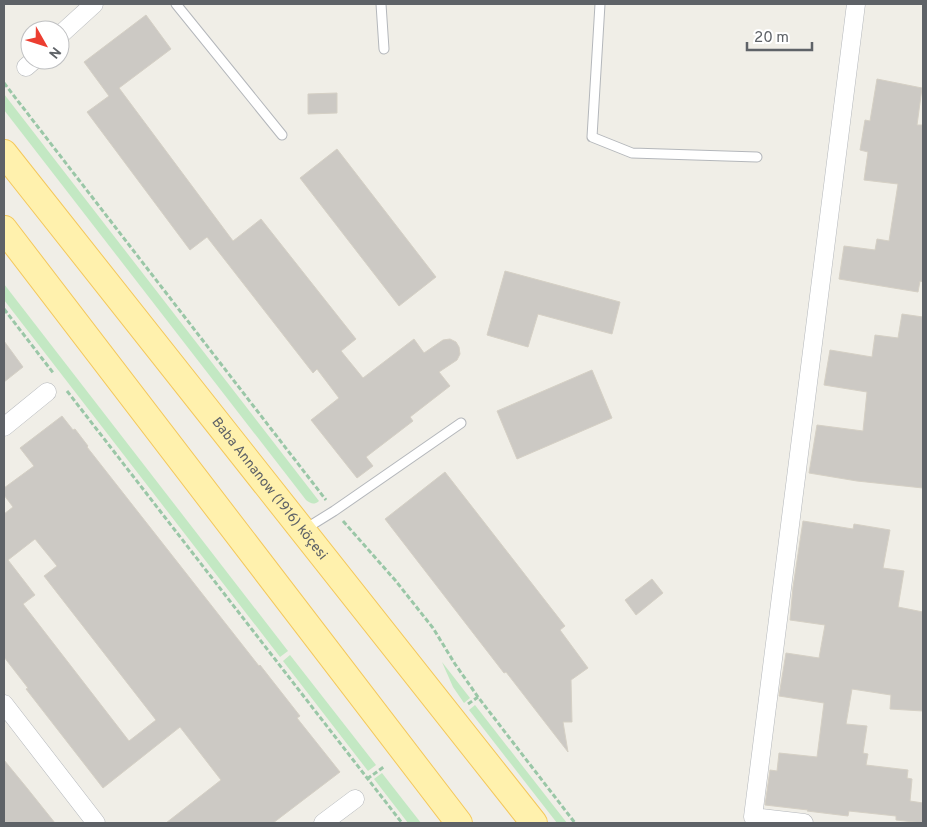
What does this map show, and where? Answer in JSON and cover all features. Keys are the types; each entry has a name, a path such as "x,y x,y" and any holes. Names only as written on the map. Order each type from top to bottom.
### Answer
{"main road":[{"name":"Baba Annanow (1916) köçesi","path":"4,153 534,823"},
{"path":"4,229 459,823"}],"street":[{"path":"70,26 94,4"},
{"path":"804,823 753,817 856,4"},
{"path":"4,427 48,392"},
{"path":"4,704 96,823"},
{"path":"323,823 355,799"}],"lane":[{"path":"176,4 282,135"},
{"path":"381,4 384,49"},
{"path":"600,4 592,137 632,153 757,157"},
{"path":"303,531 461,423"}],"path":[{"path":"4,83 334,510 395,580 433,628 478,697 575,823"},
{"path":"4,309 54,375"},
{"path":"66,390 402,823"}],"green space":[{"path":"4,94 319,501 312,503 306,500 4,110"},
{"path":"4,284 288,651 280,657 4,300"},
{"path":"290,655 376,765 368,771 283,661"},
{"path":"442,662 470,698 464,703 453,687"},
{"path":"475,705 567,823 557,823 469,710"},
{"path":"382,773 421,823 408,823 374,779"}],"building":[{"path":"146,15 171,49 119,88 233,241 261,219 356,339 341,351 363,378 414,339 424,353 443,340 450,339 456,342 459,347 460,354 457,360 439,372 450,386 410,417 413,421 366,457 373,466 357,478 311,420 339,398 317,369 313,373 207,237 190,250 87,112 109,96 84,62"},
{"path":"877,79 922,88 917,125 923,125 923,282 920,281 918,292 839,279 844,246 875,250 877,239 889,241 898,184 864,180 868,152 860,150 865,120 870,121"},
{"path":"337,93 337,113 308,114 308,94"},
{"path":"337,149 436,277 399,306 300,178"},
{"path":"505,271 620,302 612,334 538,314 528,347 487,335"},
{"path":"902,314 923,317 923,488 857,481 809,473 817,425 863,431 867,392 824,385 830,350 872,357 875,335 898,338"},
{"path":"4,341 23,367 4,382"},
{"path":"592,370 612,418 517,459 497,411"},
{"path":"62,416 73,430 75,429 87,447 300,716 297,718 340,772 273,823 166,823 221,780 180,727 103,788 26,689 28,688 4,657 4,514 13,507 4,495 4,488 34,466 20,448","holes":["35,539 57,566 44,576 156,720 129,741 23,604 35,595 8,560"]},
{"path":"445,472 565,626 560,630 588,668 571,680 572,722 563,722 568,752 506,672 504,673 385,519"},
{"path":"803,521 853,529 854,524 890,530 883,568 904,571 898,607 923,612 923,711 890,709 891,695 852,689 846,724 867,726 863,753 868,754 866,765 908,770 907,778 912,779 910,801 923,803 923,823 896,820 896,816 849,811 848,816 765,805 770,770 777,771 779,753 817,757 824,703 779,696 786,653 819,658 825,625 790,620"},
{"path":"652,579 663,593 636,615 625,600"},
{"path":"4,760 27,788 55,823 4,823"}]}
